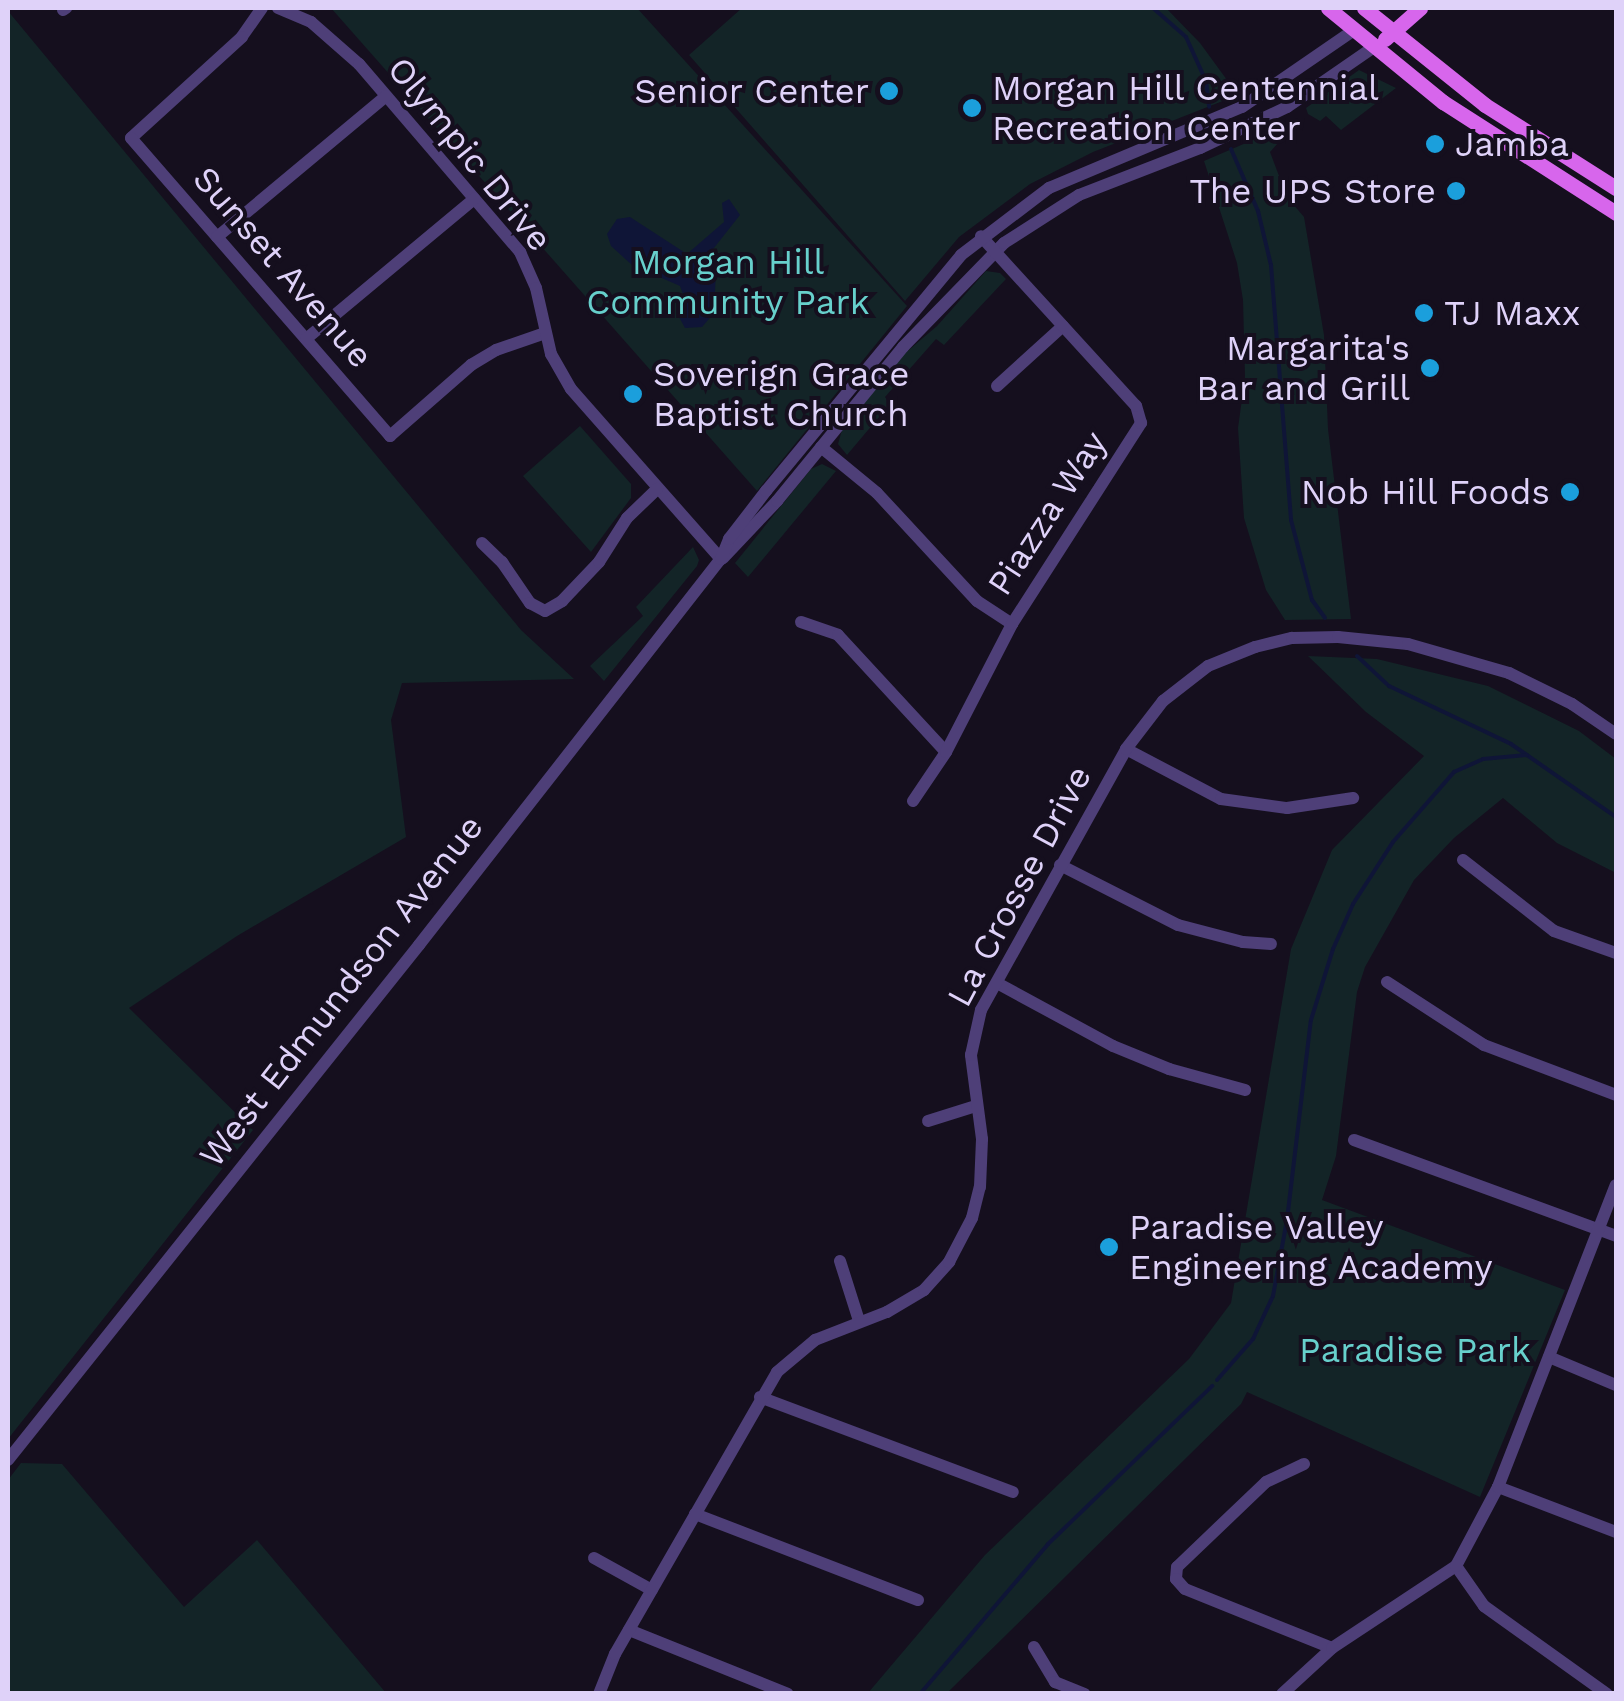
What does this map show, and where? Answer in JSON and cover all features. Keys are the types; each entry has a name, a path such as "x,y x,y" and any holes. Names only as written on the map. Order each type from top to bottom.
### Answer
{"main road":[{"path":"1328,8 1476,125 1616,213"},
{"path":"1374,48 1420,8"},
{"path":"1354,30 1373,10 1392,32 1497,114 1616,188"}],"street":[{"name":"Sunset Avenue","path":"262,8 242,38 131,138 390,436 472,365 496,350 545,333"},
{"name":"Olympic Drive","path":"278,8 311,22 358,64 474,199 530,269 545,333 570,390 720,559"},
{"name":"West Edmundson Avenue","path":"8,1460 720,559 730,538 941,277 982,236 1027,201 1069,178 1242,106 1354,30"},
{"name":"West Edmundson Avenue","path":"720,559 738,546 891,360 994,251 1079,195 1228,136 1287,107 1374,48"},
{"path":"217,237 386,96"},
{"path":"306,339 474,199"},
{"name":"Piazza Way","path":"913,801 946,752 1012,624 1141,423 1136,406 982,236"},
{"path":"997,386 1063,326"},
{"path":"833,408 831,422 817,441 821,448 877,493 976,601 1012,624"},
{"path":"482,543 502,562 530,602 546,611 562,601 599,562 627,518 657,489"},
{"path":"801,622 838,635 946,752"},
{"name":"La Crosse Drive","path":"598,1694 629,1630 760,1398 797,1354 824,1335 887,1312 924,1290 949,1262 972,1218 980,1187 982,1139 971,1056 981,1010 1126,750 1162,701 1208,666 1255,647 1310,637 1394,642 1475,662 1533,684 1616,734"},
{"path":"1126,750 1221,799 1287,808 1353,798"},
{"path":"1463,860 1554,931 1616,953"},
{"path":"1060,866 1178,925 1243,942 1271,944"},
{"path":"1387,982 1484,1045 1616,1095"},
{"path":"996,983 1113,1046 1169,1070 1245,1090"},
{"path":"928,1120 976,1106"},
{"path":"1354,1140 1616,1236"},
{"path":"1282,1694 1332,1648 1456,1566 1498,1488 1616,1186"},
{"path":"840,1261 859,1321"},
{"path":"1549,1358 1616,1385"},
{"path":"760,1398 1013,1492"},
{"path":"1304,1464 1266,1482 1177,1567 1176,1578 1186,1589 1332,1648"},
{"path":"1498,1488 1616,1532"},
{"path":"696,1514 918,1600"},
{"path":"594,1558 652,1590"},
{"path":"1456,1566 1484,1606 1607,1694"},
{"path":"629,1630 788,1694"},
{"path":"1034,1647 1055,1682 1085,1694"}],"green space":[{"name":"Morgan Hill Community Park","path":"331,8 637,8 907,306 757,491"},
{"path":"742,8 1166,8 1200,43 1238,95 1093,152 1030,184 959,237 905,301 689,55"},
{"path":"8,11 521,630 574,679 402,683 391,720 406,837 237,936 129,1008 253,1130 8,1439"},
{"path":"1359,70 1396,88 1341,130 1326,116 1320,121 1308,114 1306,108"},
{"path":"1274,131 1279,142 1270,152 1287,197 1304,217 1324,335 1328,429 1351,619 1285,620 1266,590 1244,518 1238,428 1245,377 1243,300 1237,263 1204,161"},
{"path":"986,271 1000,273 1006,279 944,345 936,339 885,397 890,404 847,455 838,444 842,430 903,355 937,326"},
{"path":"580,426 631,484 631,498 591,552 523,476"},
{"path":"822,464 836,471 748,577 735,563 811,469"},
{"path":"693,547 699,560 697,566 604,681 590,666 643,616 636,607"},
{"name":"Paradise Park","path":"1308,656 1377,659 1488,686 1579,731 1616,759 1616,873 1557,843 1503,798 1454,838 1414,880 1365,967 1357,992 1336,1156 1322,1200 1565,1290 1480,1497 1247,1392 1241,1404 947,1693 868,1693 985,1555 1189,1359 1231,1303 1291,949 1332,850 1424,756 1366,712"},
{"path":"21,1463 62,1464 184,1607 257,1540 386,1693 8,1693 8,1480"}],"water":[{"path":"729,199 740,215 710,253 716,271 714,313 702,327 685,328 679,317 684,297 680,286 632,265 611,246 607,234 617,219 630,217 687,254 724,222 722,203"}],"waterway":[{"path":"1153,8 1186,37 1206,81 1209,107"},
{"path":"1231,149 1258,211 1271,265 1291,520 1312,600 1325,618"},
{"path":"1357,656 1389,686 1511,744 1616,817"},
{"path":"1217,1380 1253,1339 1273,1296 1287,1220 1311,1020 1333,949 1353,904 1393,842 1454,772 1483,759 1527,755"},
{"path":"920,1694 1048,1544 1212,1386"}],"place":[{"name":"Senior Center","path":"889,91"},
{"name":"Morgan Hill Centennial Recreation Center","path":"972,108"},
{"name":"Jamba","path":"1435,144"},
{"name":"The UPS Store","path":"1456,191"},
{"name":"TJ Maxx","path":"1424,313"},
{"name":"Margarita's Bar and Grill","path":"1430,368"},
{"name":"Soverign Grace Baptist Church","path":"633,394"},
{"name":"Nob Hill Foods","path":"1570,492"},
{"name":"Paradise Valley Engineering Academy","path":"1109,1247"}]}
